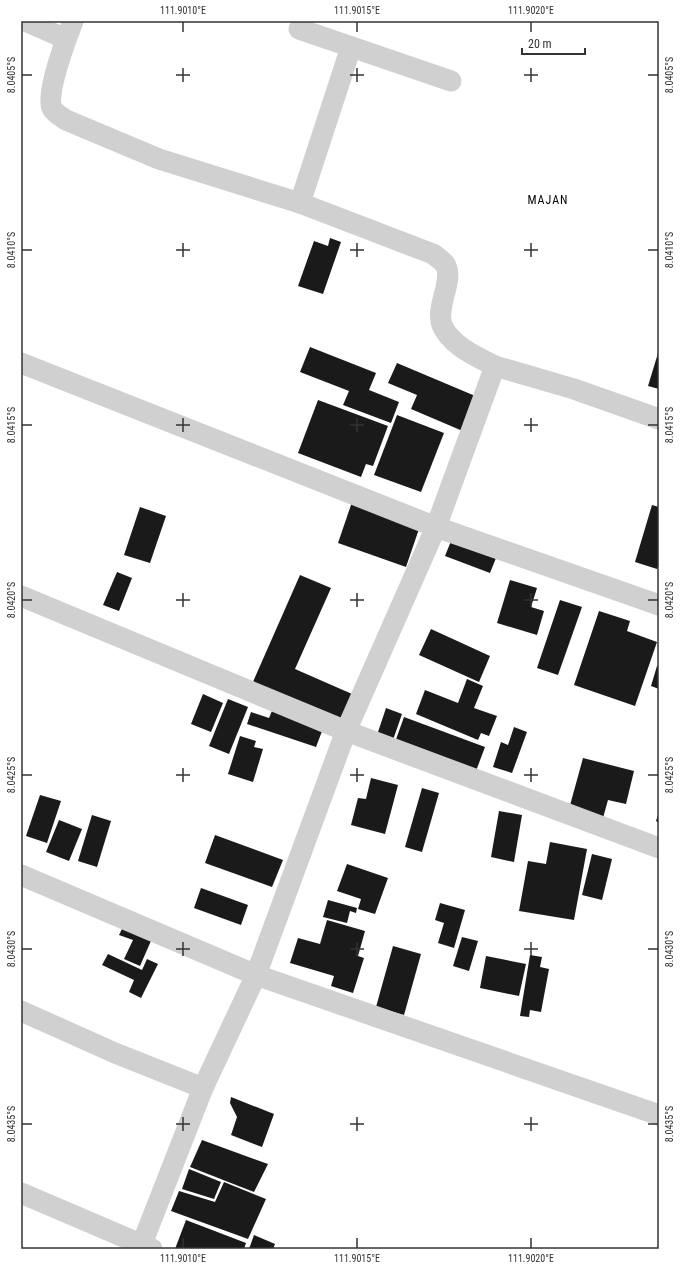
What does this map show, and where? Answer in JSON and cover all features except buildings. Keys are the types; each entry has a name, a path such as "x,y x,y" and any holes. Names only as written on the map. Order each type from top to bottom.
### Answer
{"street":[{"path":"25,21 69,30 50,96 52,107 56,113 66,120 159,159 300,203 433,254 445,265 448,278 440,309 442,325 455,342 495,366 574,389 659,419"},
{"path":"299,29 451,81"},
{"path":"300,203 351,47"},
{"path":"21,363 436,527 659,605"},
{"path":"21,1193 145,1248 203,1088 256,975 346,731 436,527 495,366"},
{"path":"21,596 346,731 659,848"},
{"path":"21,876 256,975 659,1115"},
{"path":"21,1011 115,1053 203,1088"}],"district":[{"name":"MAJAN","path":"548,200"}]}
